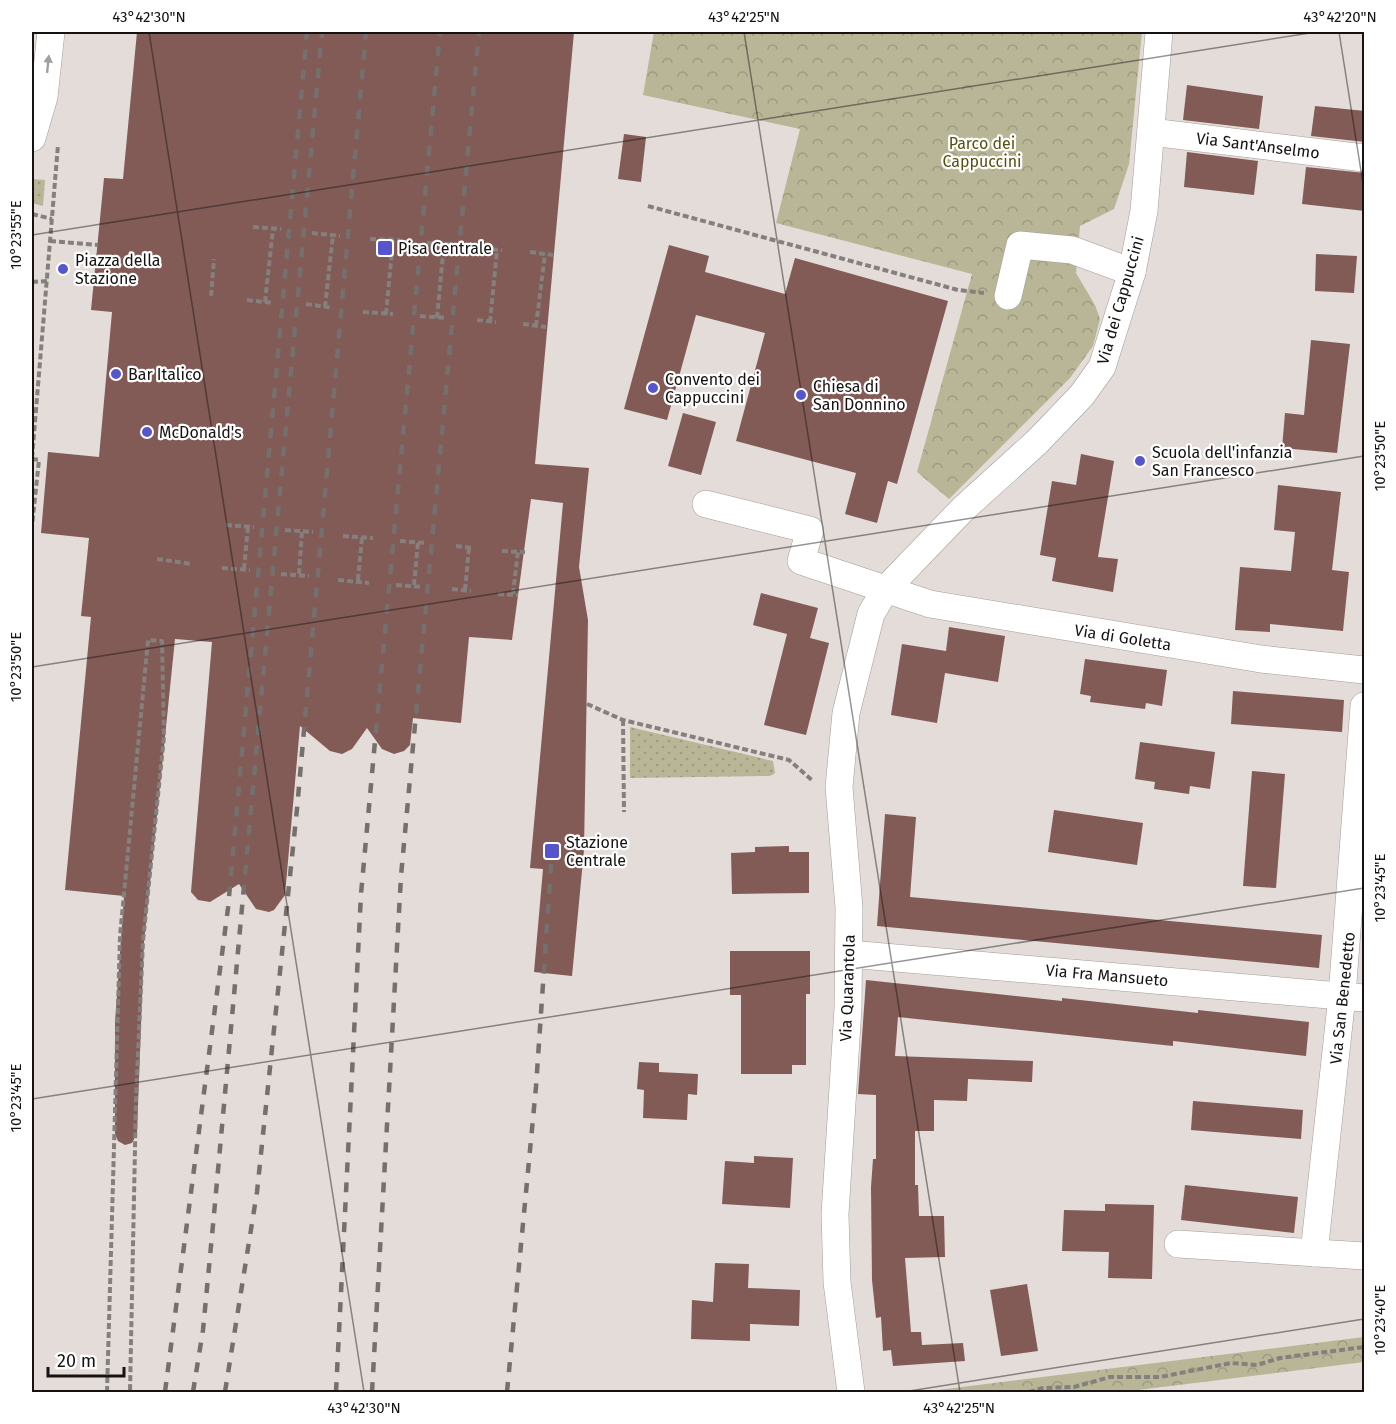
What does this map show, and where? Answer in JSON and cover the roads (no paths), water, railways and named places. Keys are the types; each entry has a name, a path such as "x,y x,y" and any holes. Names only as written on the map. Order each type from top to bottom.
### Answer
{"street":[{"path":"32,138 44,97 51,32"},
{"name":"Via dei Cappuccini","path":"885,590 963,509 1037,442 1095,379 1107,355 1132,272 1144,212 1159,32"},
{"name":"Via Sant'Anselmo","path":"1151,132 1365,158"},
{"path":"1008,296 1020,244 1072,250 1132,272"},
{"name":"Via di Goletta","path":"706,504 810,530 801,561 930,604 1006,619 1261,659 1365,670"},
{"name":"Via Quarantola","path":"851,1392 837,1282 836,1214 849,954 849,897 839,787 843,734 854,675 871,614 885,590"},
{"name":"Via San Benedetto","path":"1314,1253 1353,997 1365,706"},
{"name":"Via Fra Mansueto","path":"849,954 1353,997"},
{"path":"1178,1244 1365,1256"}],"railway":[{"path":"165,1392 228,908 307,32"},
{"path":"193,1392 203,1330 213,1225 322,32"},
{"path":"225,1392 257,1192 297,809 366,32"},
{"path":"336,1392 361,894 440,32"},
{"path":"372,1392 401,876 479,32"},
{"path":"507,1392 536,1087 552,851"}],"place":[{"name":"Pisa Centrale","path":"385,248"},
{"name":"Piazza della Stazione","path":"63,269"},
{"name":"Bar Italico","path":"116,374"},
{"name":"Convento dei Cappuccini","path":"653,388"},
{"name":"Chiesa di San Donnino","path":"801,395"},
{"name":"McDonald's","path":"147,432"},
{"name":"Scuola dell'infanzia San Francesco","path":"1140,461"},
{"name":"Stazione Centrale","path":"552,851"}],"park label":[{"name":"Parco dei Cappuccini","path":"982,152"}]}
